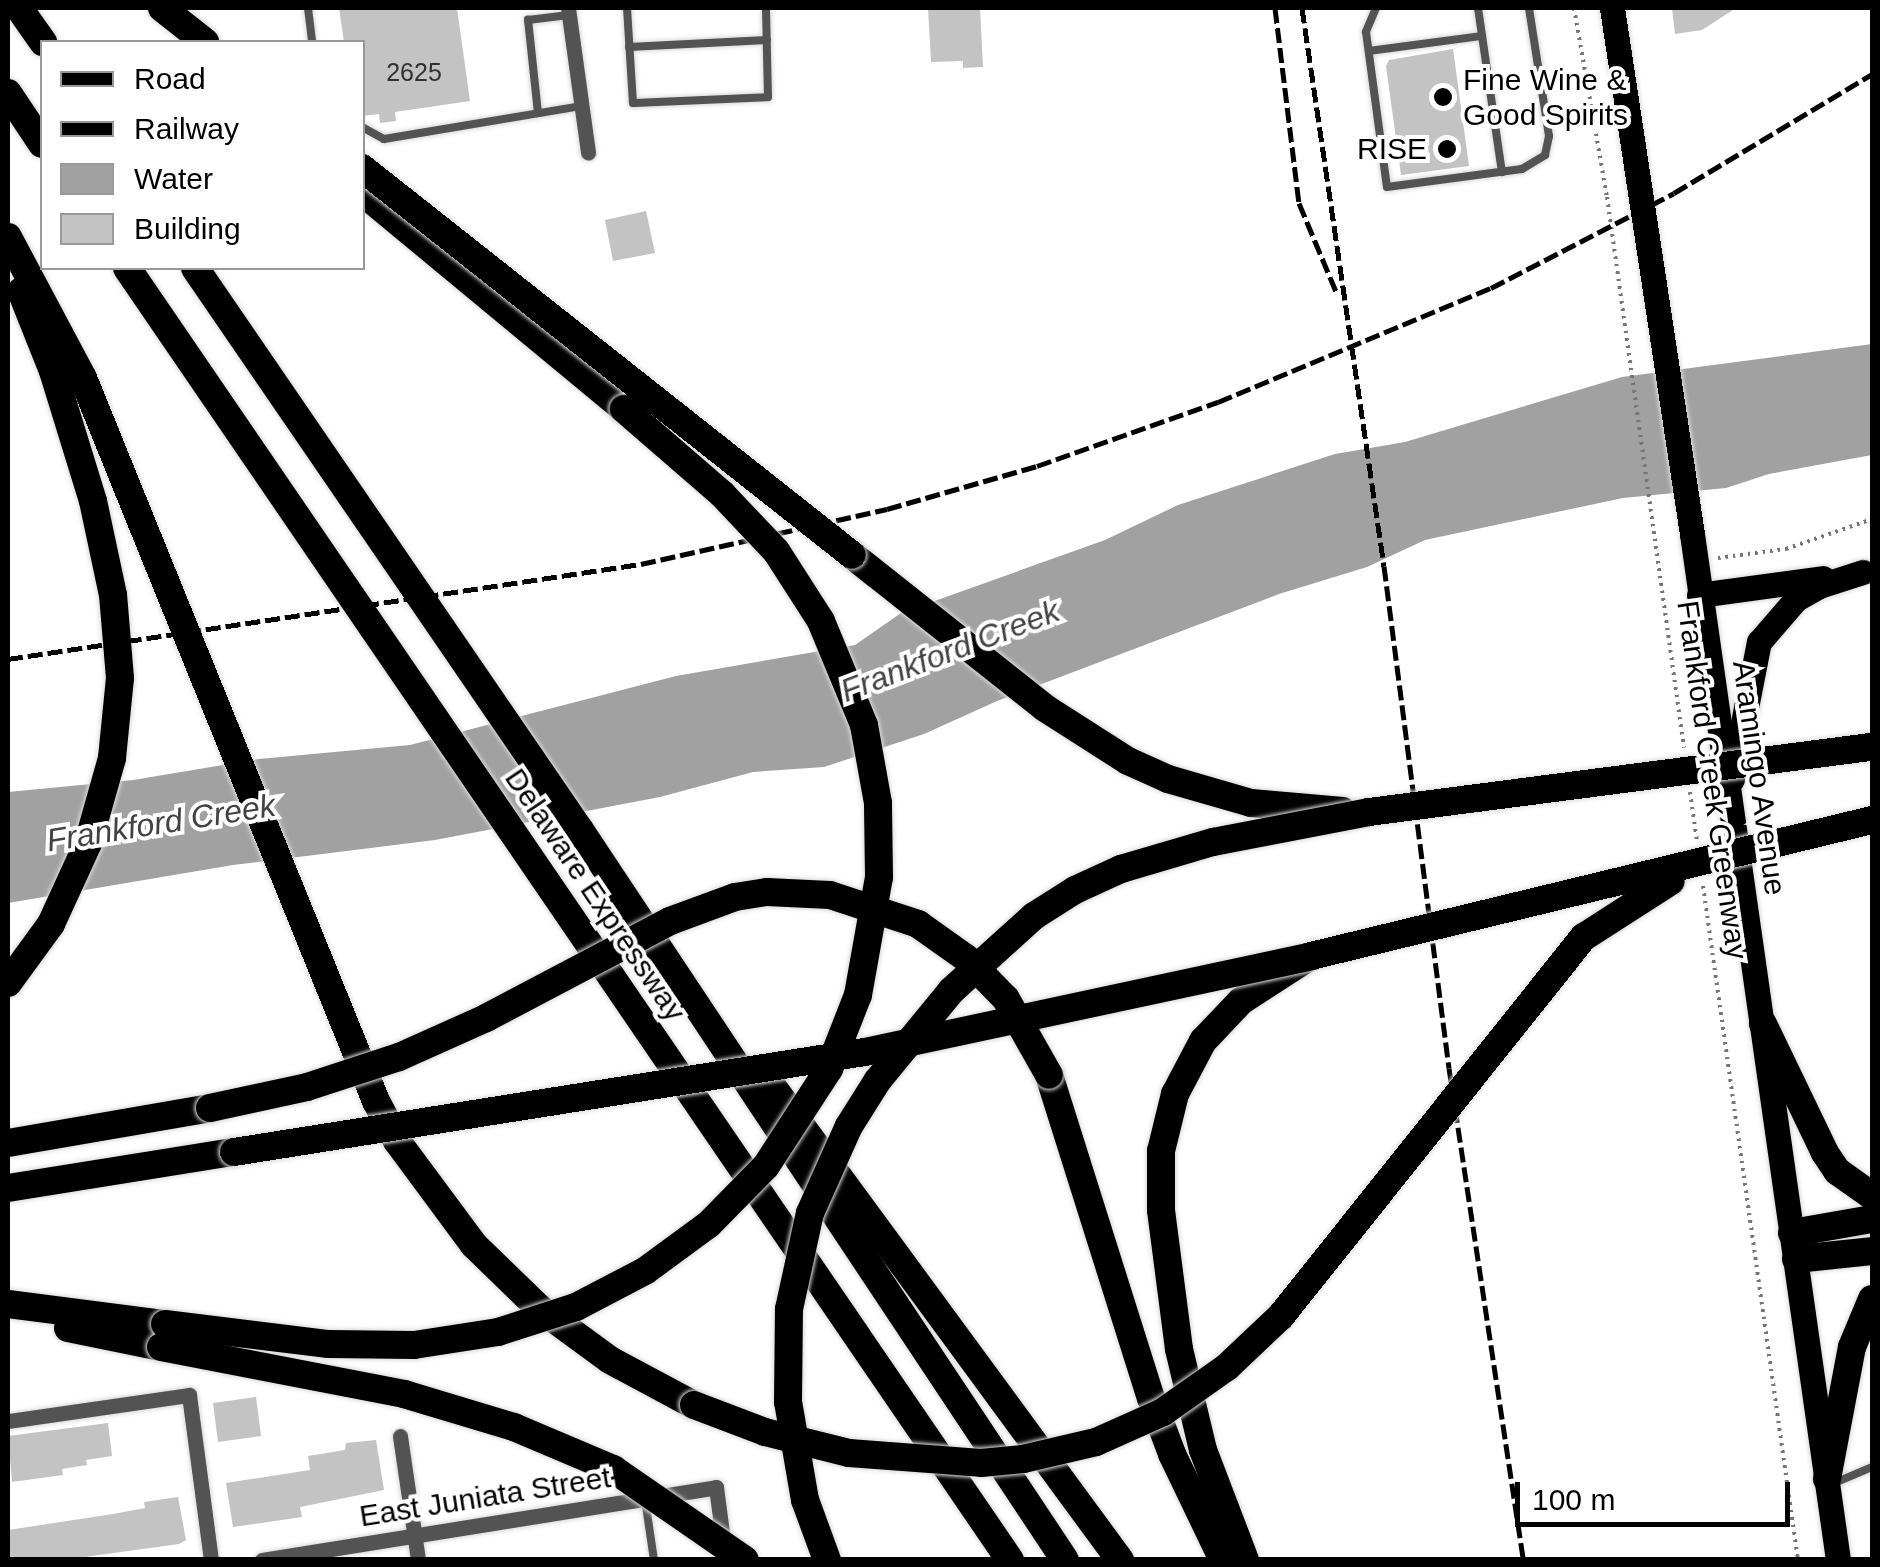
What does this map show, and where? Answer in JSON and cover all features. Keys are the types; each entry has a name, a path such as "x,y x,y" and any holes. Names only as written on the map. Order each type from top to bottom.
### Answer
{"highway":[{"path":"20,8 42,40"},
{"path":"157,10 181,40"},
{"path":"157,10 202,40"},
{"path":"8,93 40,141"},
{"path":"365,170 1089,739 1168,780 1208,792 1292,809 1369,812"},
{"path":"8,1317 163,1336 330,1344 414,1345 498,1332 611,1291 708,1224 753,1180 790,1133 845,1033 875,916 878,803 864,725 821,621 776,552 687,461 365,194"},
{"path":"8,237 83,378 376,1101 397,1141 449,1216 539,1308 610,1360 694,1405 765,1432 849,1453 981,1462 1023,1459 1096,1442 1163,1412 1227,1367 1281,1316 1584,937 1626,906 1702,865"},
{"path":"8,259 53,371 107,555 120,678 112,758 88,843 50,924 8,983"},
{"name":"Delaware Expressway","path":"127,270 1010,1560"},
{"name":"Delaware Expressway","path":"197,270 580,830 1065,1560"},
{"path":"827,1560 805,1500 788,1402 788,1309 810,1213 835,1154 878,1080 950,990 992,949 1075,890 1167,853 1369,812 1871,747"},
{"path":"8,1188 865,1052 1311,956 1702,865 1872,820"},
{"path":"580,830 1120,1560"},
{"path":"8,1144 307,1087 400,1057 486,1018 670,921 735,897 767,892 845,898 918,924 966,958 998,988 1022,1020 1049,1075 1150,1398 1222,1560"},
{"path":"1245,1560 1203,1450 1179,1348 1160,1179 1161,1151 1176,1094 1195,1053 1220,1022 1264,982 1311,956"},
{"path":"1763,1024 1825,1153 1837,1171 1872,1196"},
{"path":"1794,1246 1872,1219"},
{"path":"1794,1246 1872,1251"},
{"path":"1828,1483 1852,1347 1872,1299"},
{"path":"8,1304 163,1336 404,1394 514,1427 613,1469 745,1560"}],"main road":[{"name":"Aramingo Avenue","path":"1612,8 1663,334 1838,1560"},
{"path":"1700,595 1868,572"},
{"path":"1728,799 1759,642 1796,599 1818,586 1868,572"}],"street":[{"path":"569,11 588,153"},
{"path":"8,1421 188,1395 211,1560"},
{"path":"400,1436 418,1560"},
{"name":"East Juniata Street","path":"262,1560 716,1487 726,1560"}],"lane":[{"path":"308,8 312,40"},
{"path":"626,8 633,104 768,97 766,8"},
{"path":"1376,8 1366,32 1387,187 1531,167 1549,146 1529,8"},
{"path":"1478,8 1502,172"},
{"path":"538,113 528,20 569,11"},
{"path":"1369,51 1482,36"},
{"path":"629,47 767,40"},
{"path":"365,129 384,139 582,106"},
{"path":"1828,1483 1872,1467"},
{"path":"645,1499 654,1560"}],"path":[{"name":"Frankford Creek Greenway","path":"1574,8 1632,373 1686,763"},
{"path":"1737,556 1786,549 1872,519"},
{"name":"Frankford Creek Greenway","path":"1689,782 1798,1560"}],"water":[{"name":"Frankford Creek","path":"1872,344 1872,455 1769,474 1726,488 1623,498 1425,540 1367,567 1279,594 997,701 924,734 824,767 753,772 660,797 435,840 233,865 8,903 8,792 133,780 259,759 410,745 676,676 855,645 901,613 1105,540 1178,505 1335,454 1405,442 1622,377"}],"building":[{"path":"339,8 457,8 470,101 395,112 396,121 380,123 379,114 365,116 365,40 344,40"},
{"path":"928,8 980,8 983,67 963,68 963,61 931,62"},
{"path":"1672,8 1736,8 1702,30 1675,34"},
{"path":"1453,49 1469,166 1401,175 1386,66 1389,60"},
{"path":"646,211 655,253 613,261 605,220"},
{"path":"256,1397 261,1436 218,1442 213,1403"},
{"path":"108,1423 112,1456 62,1469 63,1475 12,1482 8,1436"},
{"path":"376,1440 384,1490 300,1507 302,1517 233,1527 226,1483 310,1470 308,1456 345,1450 346,1443"},
{"path":"178,1497 186,1540 179,1544 63,1560 8,1560 8,1530 145,1508 144,1502"}],"railway":[{"path":"1275,8 1299,203 1337,294"},
{"path":"1302,8 1384,566 1449,1068 1523,1560"},
{"path":"8,659 641,564 887,509 1037,466 1218,402 1491,288 1674,193 1872,74"}],"place":[{"name":"Fine Wine & Good Spirits","path":"1443,97"},
{"name":"RISE","path":"1447,149"}]}
